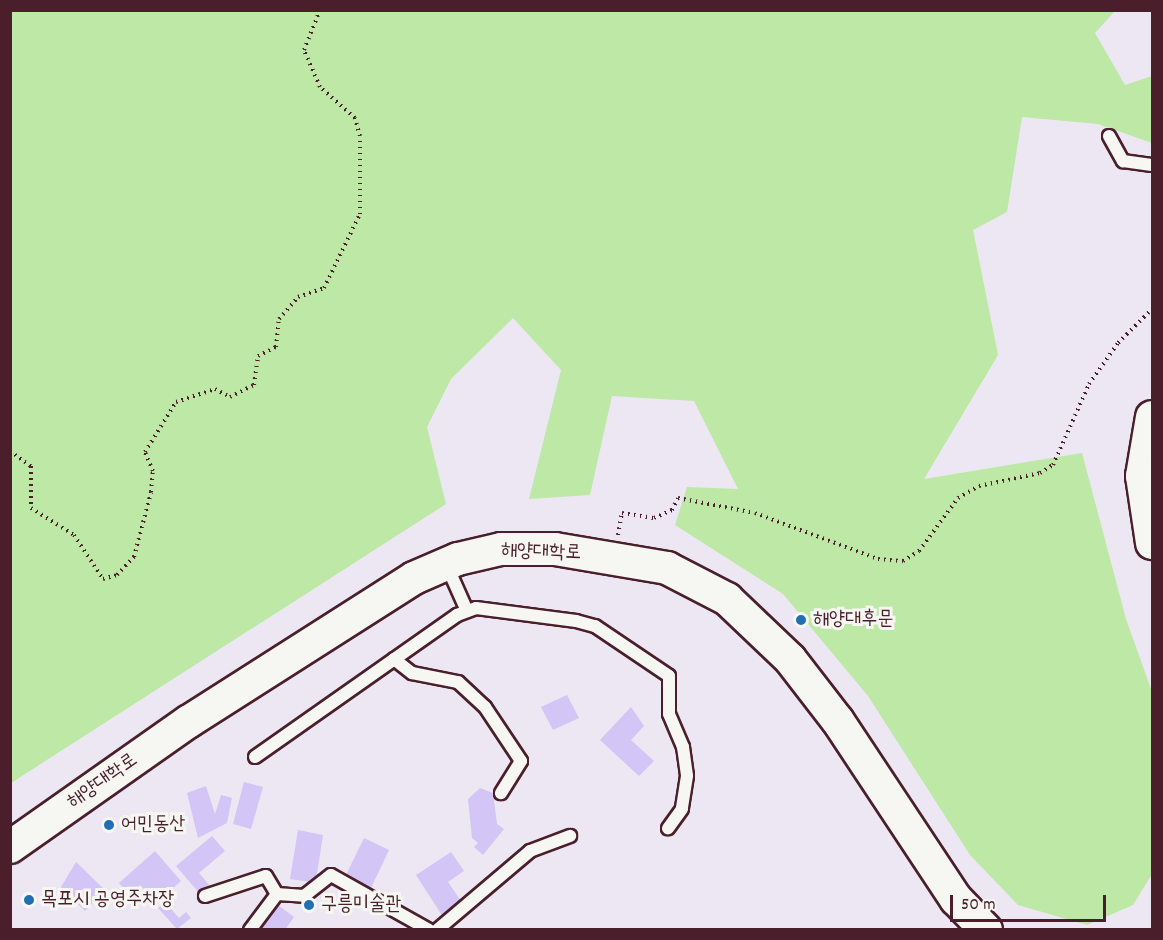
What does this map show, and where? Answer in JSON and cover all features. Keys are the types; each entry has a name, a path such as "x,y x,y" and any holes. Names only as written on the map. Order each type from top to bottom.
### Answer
{"street":[{"path":"1152,417 1142,476 1152,543"},
{"name":"해양대학로","path":"10,847 369,604 446,564 501,549 614,557 667,568 727,599 790,659 838,721 956,899 986,930"}],"lane":[{"path":"1109,136 1123,161 1152,165"},
{"path":"446,564 467,611"},
{"path":"255,757 394,659 467,611 476,608 595,626 669,676 669,714 687,776 682,809 668,828"},
{"path":"394,659 412,673 458,682 485,707 521,761 501,793"},
{"path":"437,930 522,857 570,836"},
{"path":"277,894 304,896 331,875 342,878 348,886 429,930"},
{"path":"205,896 266,876 277,894"},
{"path":"250,930 277,894"},
{"path":"956,899 969,930"}],"path":[{"path":"10,451 31,466 31,508 74,535 103,579 117,575 134,557 151,492 153,471 145,452 176,402 216,389 230,397 254,385 258,356 276,347 279,319 298,297 324,288 360,214 360,136 355,118 320,87 304,50 320,10"},
{"path":"614,557 622,513 654,518 672,510 678,498 756,513 878,559 903,561 919,551 958,498 979,486 1040,473 1053,465 1089,384 1118,343 1152,309"}],"green space":[{"path":"11,10 1115,11 1095,33 1125,85 1152,76 1152,143 1098,124 1022,117 1007,212 973,230 998,355 924,479 1082,453 1126,619 1152,692 1152,874 1133,905 1087,925 1018,905 970,855 868,696 783,594 675,525 687,487 738,489 694,401 612,396 590,495 529,499 561,370 513,318 451,379 427,427 446,504 11,783"}],"building":[{"path":"567,695 579,718 553,730 541,707"},
{"path":"631,707 644,726 631,740 654,761 639,776 600,740"},
{"path":"244,782 263,787 251,829 233,824"},
{"path":"206,786 215,814 221,795 232,798 227,823 198,838 187,793"},
{"path":"480,788 493,793 497,824 504,829 483,855 474,847 478,843 472,838 468,799"},
{"path":"298,830 323,835 316,880 310,882 290,879"},
{"path":"212,836 225,851 199,873 210,886 200,894 176,866"},
{"path":"364,838 389,850 371,888 346,875"},
{"path":"155,851 181,881 156,904 140,885 129,895 119,883"},
{"path":"451,852 464,871 448,882 463,904 443,917 416,875"},
{"path":"76,862 105,890 85,911 61,887"},
{"path":"165,902 179,918 186,912 191,918 177,929 158,908"},
{"path":"278,905 294,917 285,930 259,930"}],"place":[{"name":"해양대후문","path":"801,620"},
{"name":"어민동산","path":"109,825"},
{"name":"목포시 공영주차장","path":"29,900"},
{"name":"구릉미술관","path":"309,905"}]}
